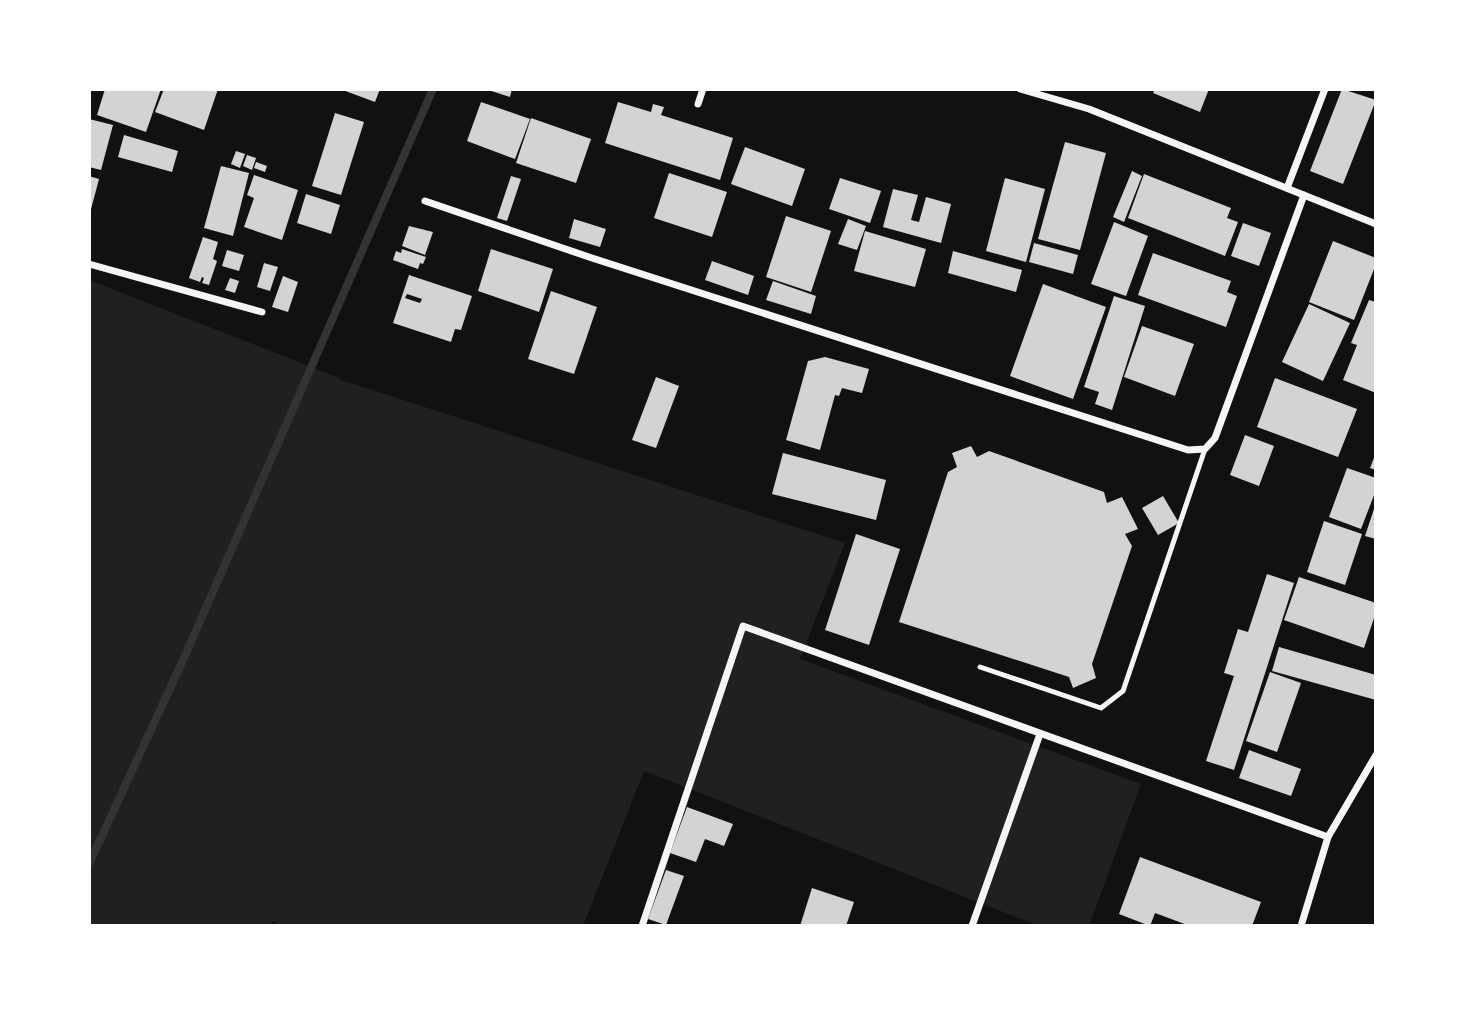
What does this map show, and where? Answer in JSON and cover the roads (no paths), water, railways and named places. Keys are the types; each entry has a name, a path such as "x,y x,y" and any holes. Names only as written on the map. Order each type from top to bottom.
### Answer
{"street":[{"path":"698,104 703,89"},
{"path":"1020,89 1089,109 1376,224"},
{"path":"1287,188 1325,89"},
{"path":"425,201 592,258 1188,450 1205,449 1215,438 1304,195"},
{"path":"89,264 262,312"},
{"path":"642,926 743,626 1328,837"},
{"path":"972,926 1040,734"},
{"path":"1301,926 1328,837 1376,755"}],"lane":[{"path":"980,667 1101,708 1123,691 1205,449"}],"waterway":[{"path":"89,864 184,658 433,89"}]}
